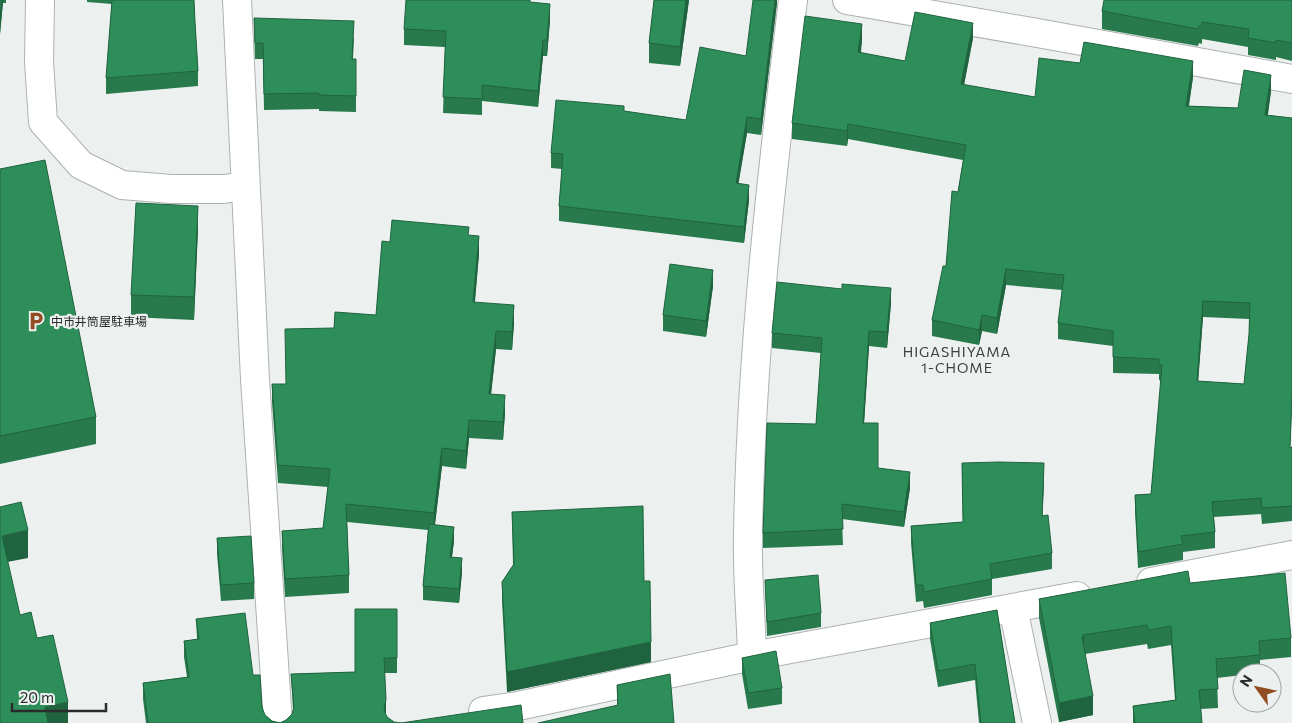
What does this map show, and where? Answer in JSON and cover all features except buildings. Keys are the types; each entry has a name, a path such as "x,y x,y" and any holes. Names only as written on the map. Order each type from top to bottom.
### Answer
{"street":[{"path":"40,0 39,62 43,122 80,165 122,185 171,189 224,189 245,186"},
{"path":"237,0 255,379 278,723"},
{"path":"752,656 748,537 757,335 776,141 793,0"},
{"path":"847,0 1292,79"},
{"path":"1128,586 1292,555"},
{"path":"463,714 518,706 752,656 1099,591"},
{"path":"1013,608 1037,723"}],"place":[{"name":"中市井筒屋駐車場","path":"36,321"}],"district":[{"name":"HIGASHIYAMA 1-CHOME","path":"957,360"}]}
